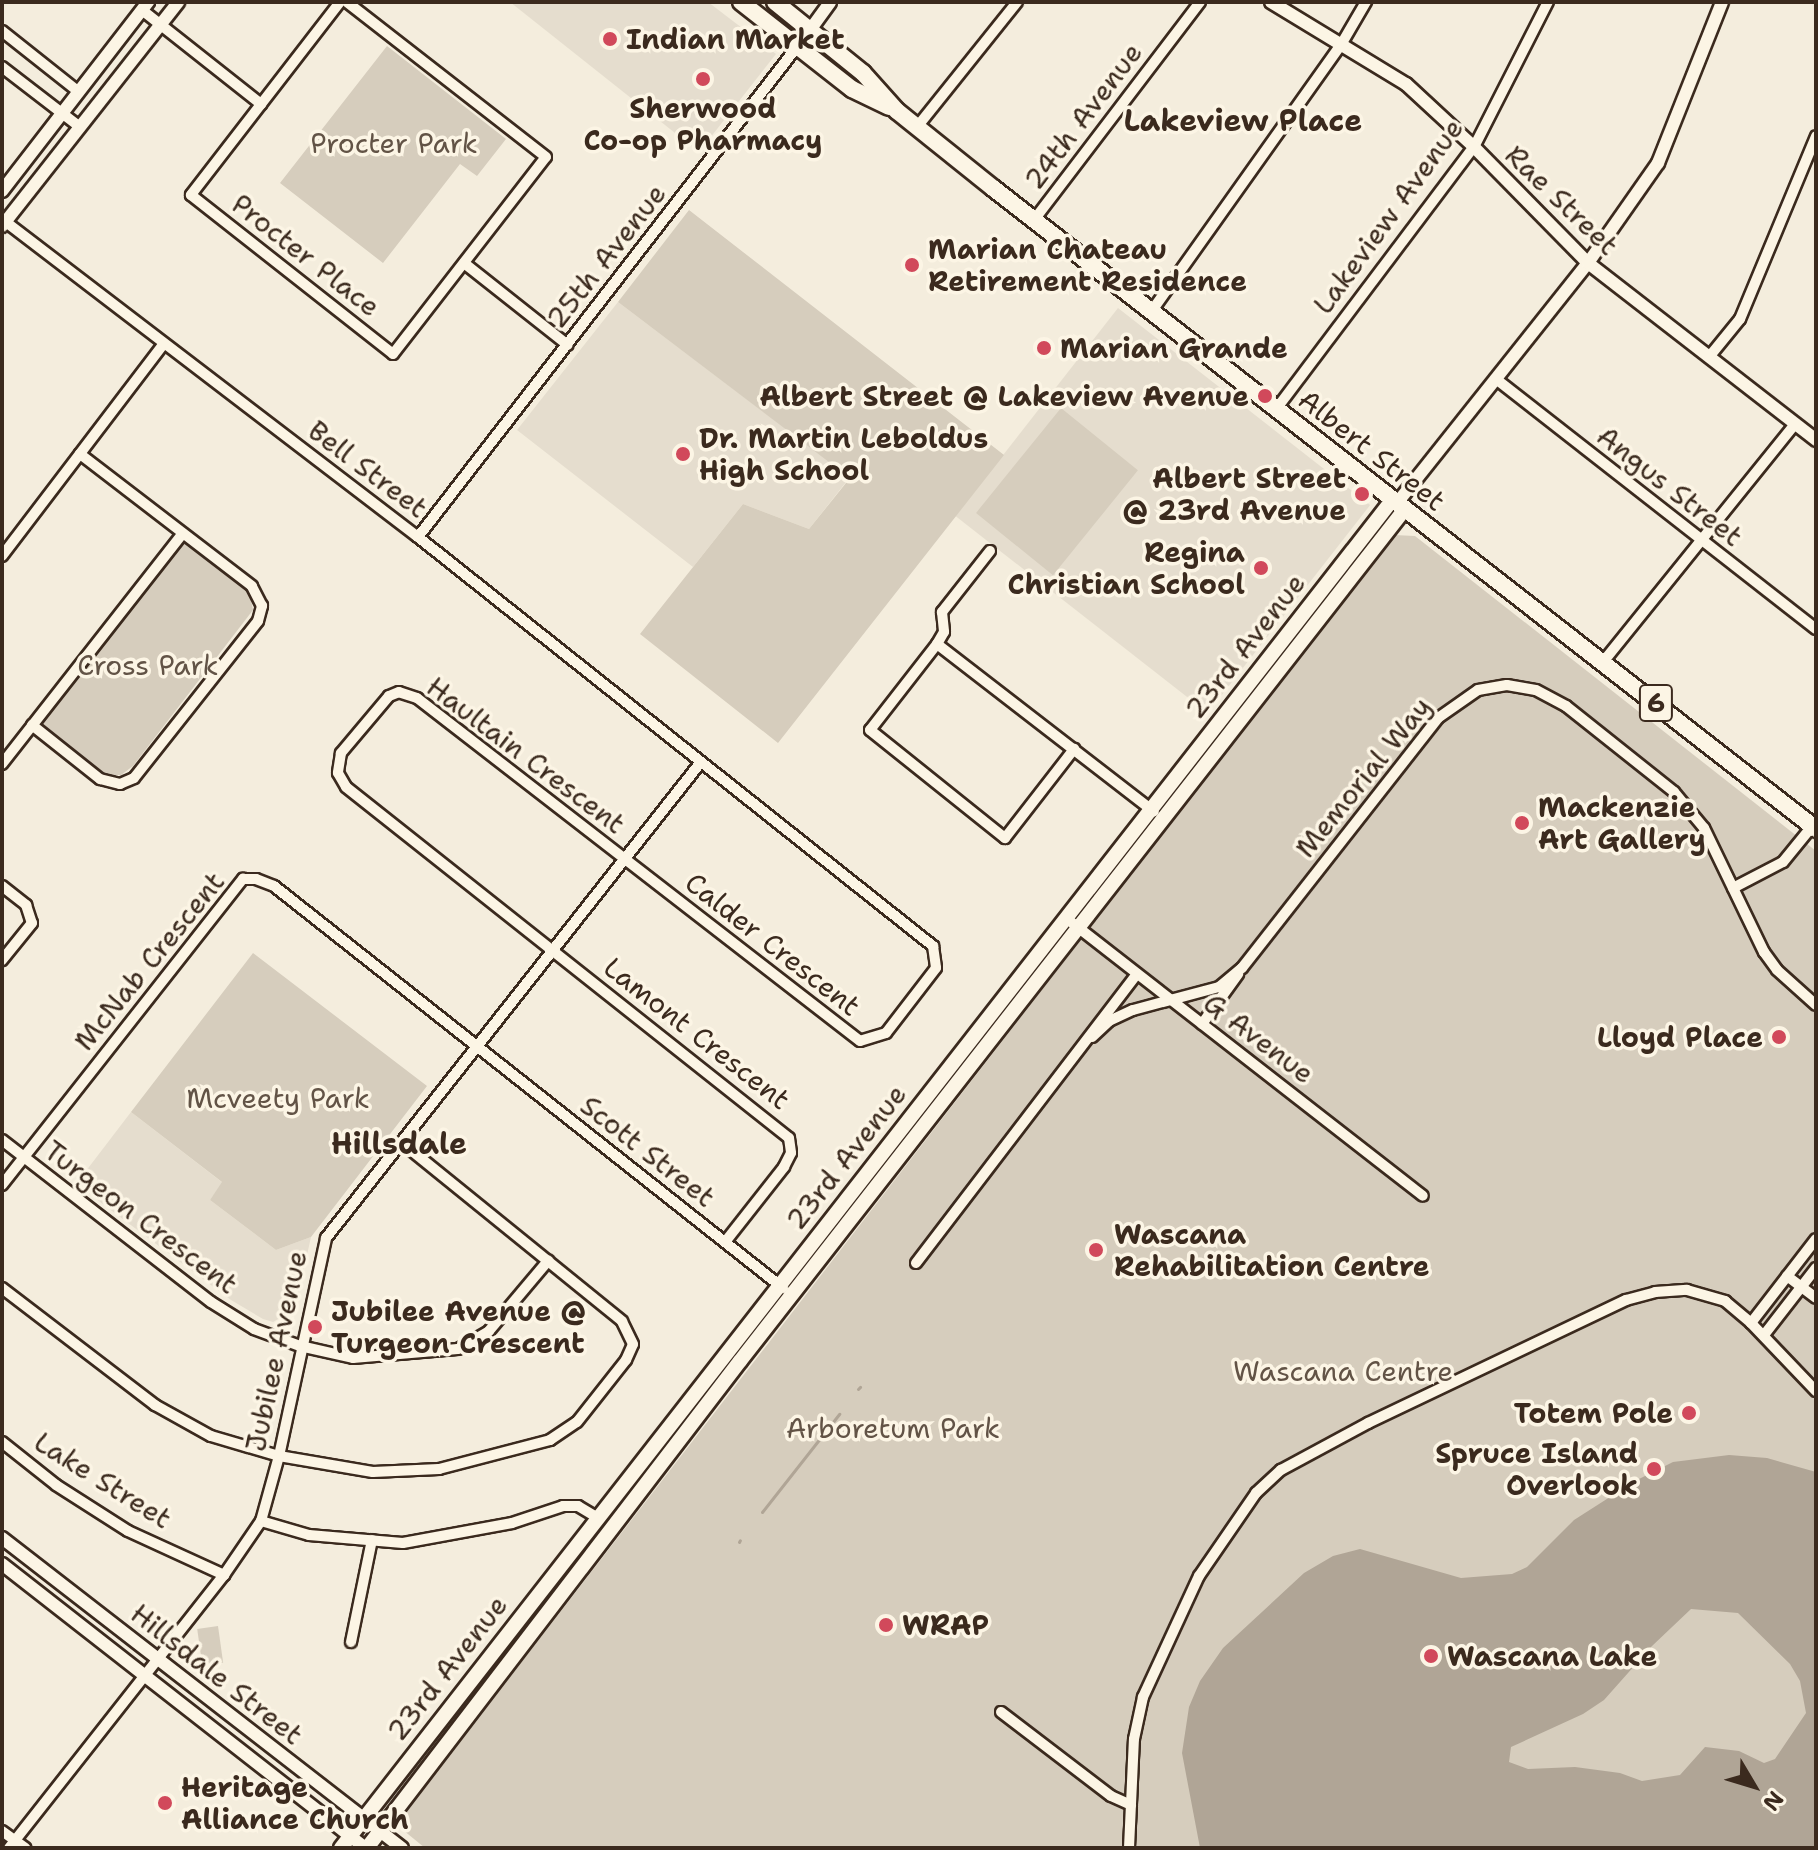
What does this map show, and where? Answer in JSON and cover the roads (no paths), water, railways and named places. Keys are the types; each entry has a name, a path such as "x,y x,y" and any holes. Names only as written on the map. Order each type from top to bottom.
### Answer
{"main road":[{"name":"Albert Street","path":"741,2 852,89 897,111"},
{"name":"Albert Street","path":"775,2 863,73 897,111 1034,220 1815,826"},
{"name":"23rd Avenue","path":"367,1848 786,1290 1398,503"},
{"name":"23rd Avenue","path":"345,1842 596,1517 786,1290"}],"street":[{"path":"3,223 178,2"},
{"name":"Procter Place","path":"340,2 191,195 393,354 546,157 347,2"},
{"name":"25th Avenue","path":"418,537 830,2"},
{"path":"917,127 1017,2"},
{"name":"24th Avenue","path":"1034,220 1200,2"},
{"name":"Rae Street","path":"1271,2 1406,84 1474,147 1588,263 1816,440"},
{"path":"1151,312 1342,43 1366,2"},
{"name":"Lakeview Avenue","path":"1277,408 1474,147 1548,2"},
{"name":"23rd Avenue","path":"1398,503 1588,263 1658,163 1722,2"},
{"path":"2,191 145,6 161,24 261,104"},
{"path":"2,31 79,92"},
{"path":"2,67 80,127"},
{"path":"1709,357 1740,319 1811,162 1816,136"},
{"name":"Bell Street","path":"3,223 418,537 701,762"},
{"path":"464,263 568,345"},
{"path":"2,556 163,345"},
{"name":"Angus Street","path":"1496,379 1816,629"},
{"path":"1603,662 1795,424"},
{"path":"32,725 100,779 120,784 134,778 258,621 262,606 252,586 80,454"},
{"path":"2,764 183,533"},
{"path":"990,551 942,612 944,632 937,644 870,730 1005,838 1074,749"},
{"path":"937,644 1157,814"},
{"name":"Memorial Way","path":"1092,1037 1109,1021 1133,1010 1219,987 1242,968 1438,718 1464,697 1492,686 1522,687 1566,706 1674,792 1704,828 1764,952 1777,970 1816,1005"},
{"name":"Haultain Crescent","path":"551,949 346,787 338,773 341,753 381,702 399,692 408,694 623,858"},
{"name":"Jubilee Avenue","path":"12,1844 224,1575 261,1521 279,1456 300,1346 326,1238 474,1046 701,762"},
{"name":"Calder Crescent","path":"623,858 860,1041 886,1033 936,968 933,946 701,762"},
{"path":"1733,888 1783,862 1815,826"},
{"name":"McNab Crescent","path":"2,1185 243,879 274,886 474,1046"},
{"path":"2,886 26,905 32,923 2,960"},
{"name":"G Avenue","path":"1072,923 1423,1196"},
{"name":"Lamont Crescent","path":"551,949 782,1129 789,1138 791,1153 784,1167 725,1242"},
{"path":"1202,1024 1242,968"},
{"name":"Memorial Way","path":"916,1263 1092,1037 1137,974"},
{"name":"Scott Street","path":"474,1046 786,1290"},
{"name":"Turgeon Crescent","path":"2,1140 211,1302 254,1329 300,1346 353,1358 458,1349 489,1331 548,1261"},
{"path":"2,1288 155,1405 211,1436 279,1456 373,1472 439,1469 550,1440 577,1422 626,1360 633,1344 622,1321 401,1142"},
{"path":"1751,1323 1816,1239"},
{"path":"1764,1335 1816,1268"},
{"path":"1787,1276 1816,1298"},
{"path":"1129,1848 1136,1729 1143,1697 1199,1576 1256,1493 1281,1470 1368,1423 1626,1300 1655,1292 1704,1292 1725,1301 1764,1335 1816,1391"},
{"name":"Lake Street","path":"2,1442 56,1485 128,1531 224,1575"},
{"path":"261,1521 309,1535 403,1543 512,1523 563,1506 578,1506 596,1517"},
{"name":"Hillsdale Street","path":"2,1538 402,1848"},
{"path":"351,1642 372,1540"},
{"name":"Hillsdale Street","path":"2,1564 345,1842 367,1848"},
{"path":"1001,1712 1111,1796 1131,1805"},
{"path":"2,1831 12,1844 25,1848"}],"waterway":[{"path":"762,1512 839,1414"}],"place":[{"name":"Indian Market","path":"610,39"},
{"name":"Sherwood Co-op Pharmacy","path":"703,79"},
{"name":"Marian Chateau Retirement Residence","path":"912,265"},
{"name":"Marian Grande","path":"1044,348"},
{"name":"Albert Street @ Lakeview Avenue","path":"1265,396"},
{"name":"Dr. Martin Leboldus High School","path":"683,454"},
{"name":"Albert Street @ 23rd Avenue","path":"1362,494"},
{"name":"Regina Christian School","path":"1261,568"},
{"name":"Mackenzie Art Gallery","path":"1522,823"},
{"name":"Lloyd Place","path":"1779,1037"},
{"name":"Wascana Rehabilitation Centre","path":"1096,1250"},
{"name":"Jubilee Avenue @ Turgeon Crescent","path":"315,1327"},
{"name":"Totem Pole","path":"1689,1413"},
{"name":"Spruce Island Overlook","path":"1654,1469"},
{"name":"WRAP","path":"886,1625"},
{"name":"Wascana Lake","path":"1431,1656"},
{"name":"Heritage Alliance Church","path":"165,1803"}],"district":[{"name":"Lakeview Place","path":"1243,121"},
{"name":"Hillsdale","path":"399,1144"}],"park label":[{"name":"Procter Park","path":"394,143"},
{"name":"Cross Park","path":"148,665"},
{"name":"Mcveety Park","path":"278,1098"},
{"name":"Wascana Centre","path":"1343,1371"},
{"name":"Arboretum Park","path":"893,1428"}]}
